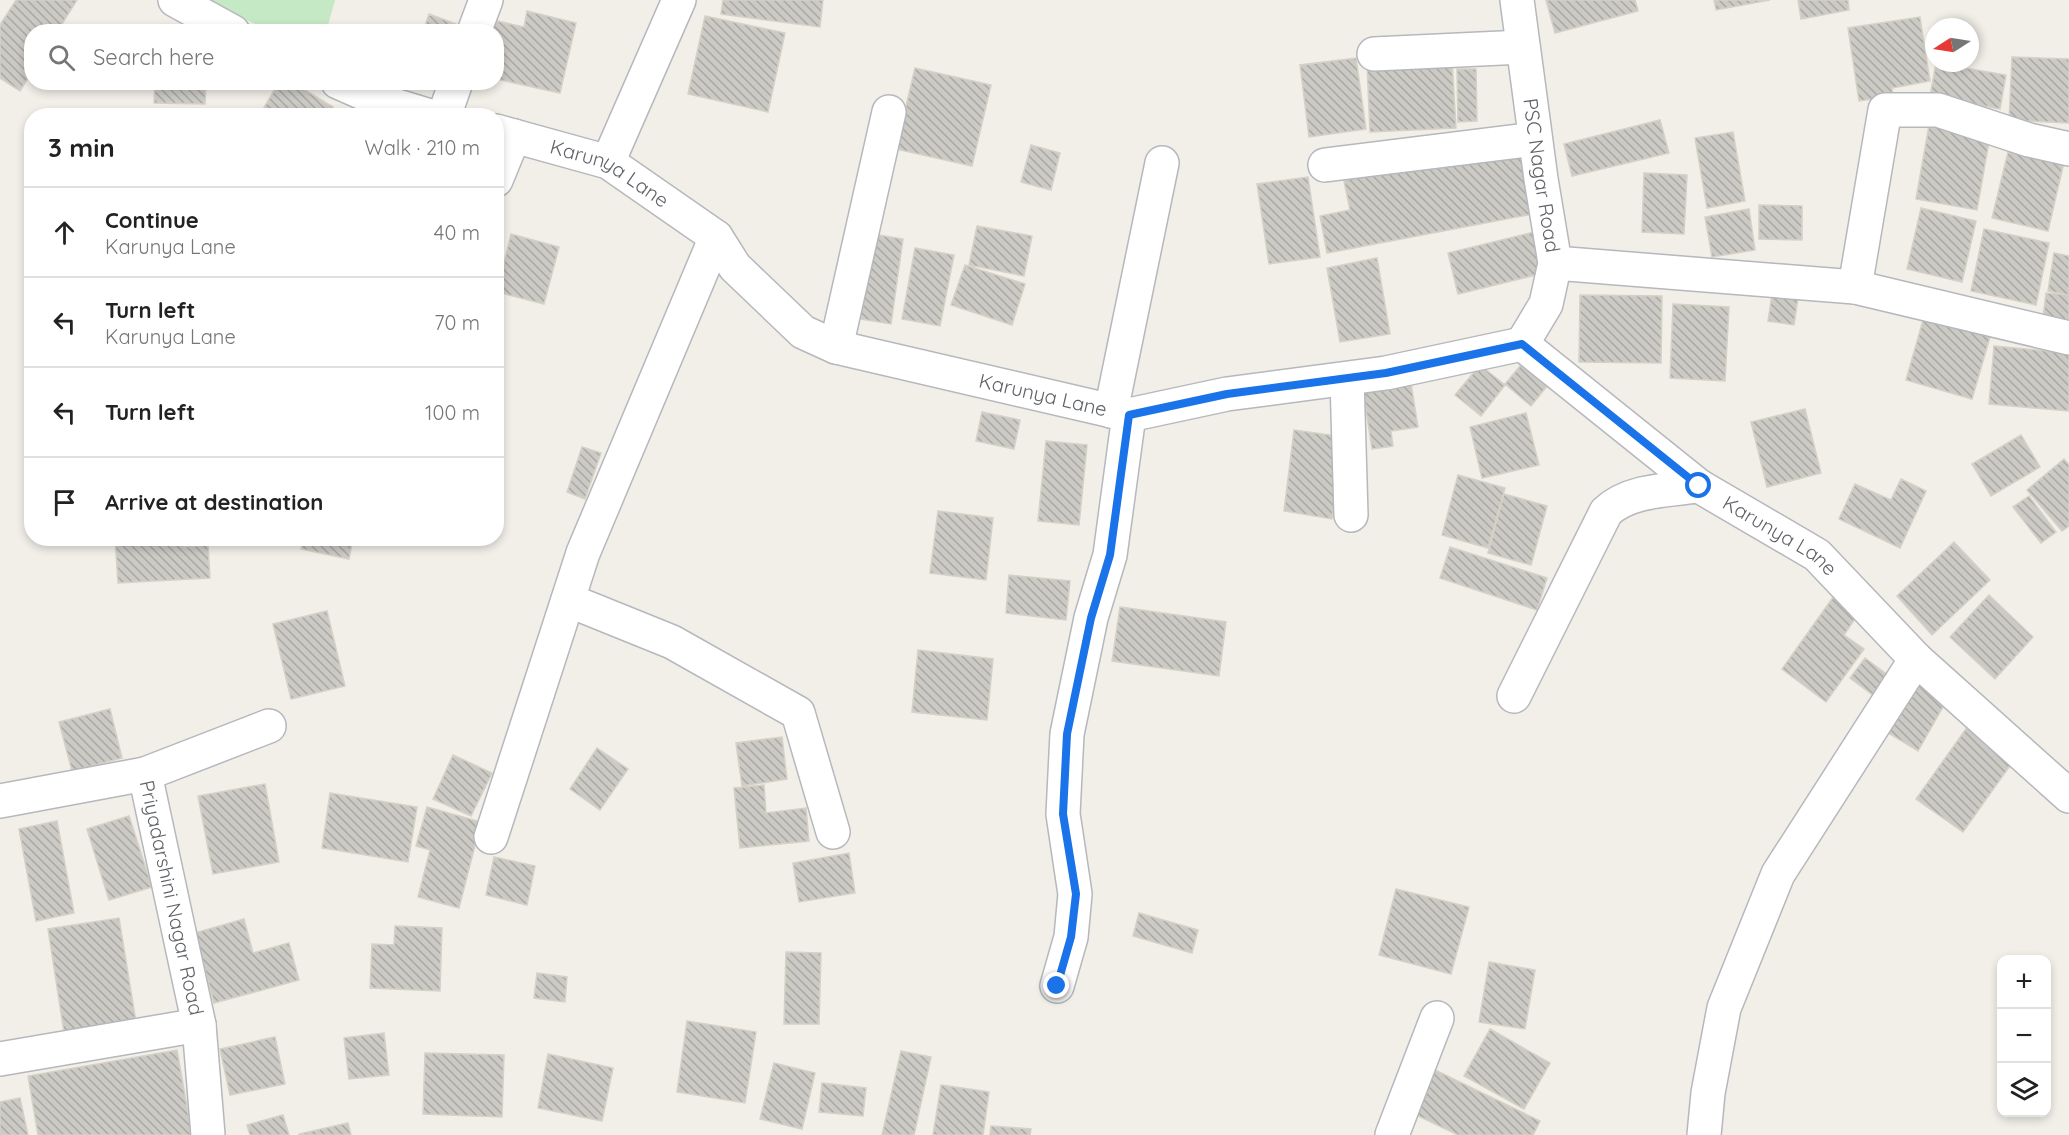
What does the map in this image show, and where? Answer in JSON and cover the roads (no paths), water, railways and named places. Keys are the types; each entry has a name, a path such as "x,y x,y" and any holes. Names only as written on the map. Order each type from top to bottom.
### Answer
{"street":[{"path":"175,0 218,24"},
{"path":"477,24 486,0"},
{"path":"608,162 679,0"},
{"name":"PSC Nagar Road","path":"1517,0 1535,138 1555,263 1546,304 1522,344"},
{"path":"1374,54 1523,47"},
{"path":"356,90 404,108"},
{"path":"447,108 453,90"},
{"path":"1855,287 1885,110 1938,110 2029,140 2069,149"},
{"path":"836,347 889,112"},
{"name":"Karunya Lane","path":"505,133 608,162 716,237 735,267 803,332 836,347 1120,413 1227,394 1347,379 1522,344 1699,486 1817,555 1916,659 2069,796"},
{"path":"1325,165 1535,138"},
{"path":"1057,986 1071,937 1076,894 1063,814 1067,734 1091,618 1110,555 1120,413 1162,163"},
{"path":"491,837 583,553 716,237"},
{"path":"1555,263 1855,287 2069,338"},
{"path":"1347,379 1352,515"},
{"path":"1514,696 1606,512 1614,505 1646,494 1699,486"},
{"path":"568,600 672,642 798,713 832,832"},
{"path":"1704,1135 1708,1093 1724,1008 1778,874 1916,659"},
{"path":"145,774 269,726"},
{"name":"Priyadarshini Nagar Road","path":"0,801 145,774 199,1025 208,1135"},
{"path":"1392,1135 1437,1018"},
{"path":"0,1059 199,1025"}]}
